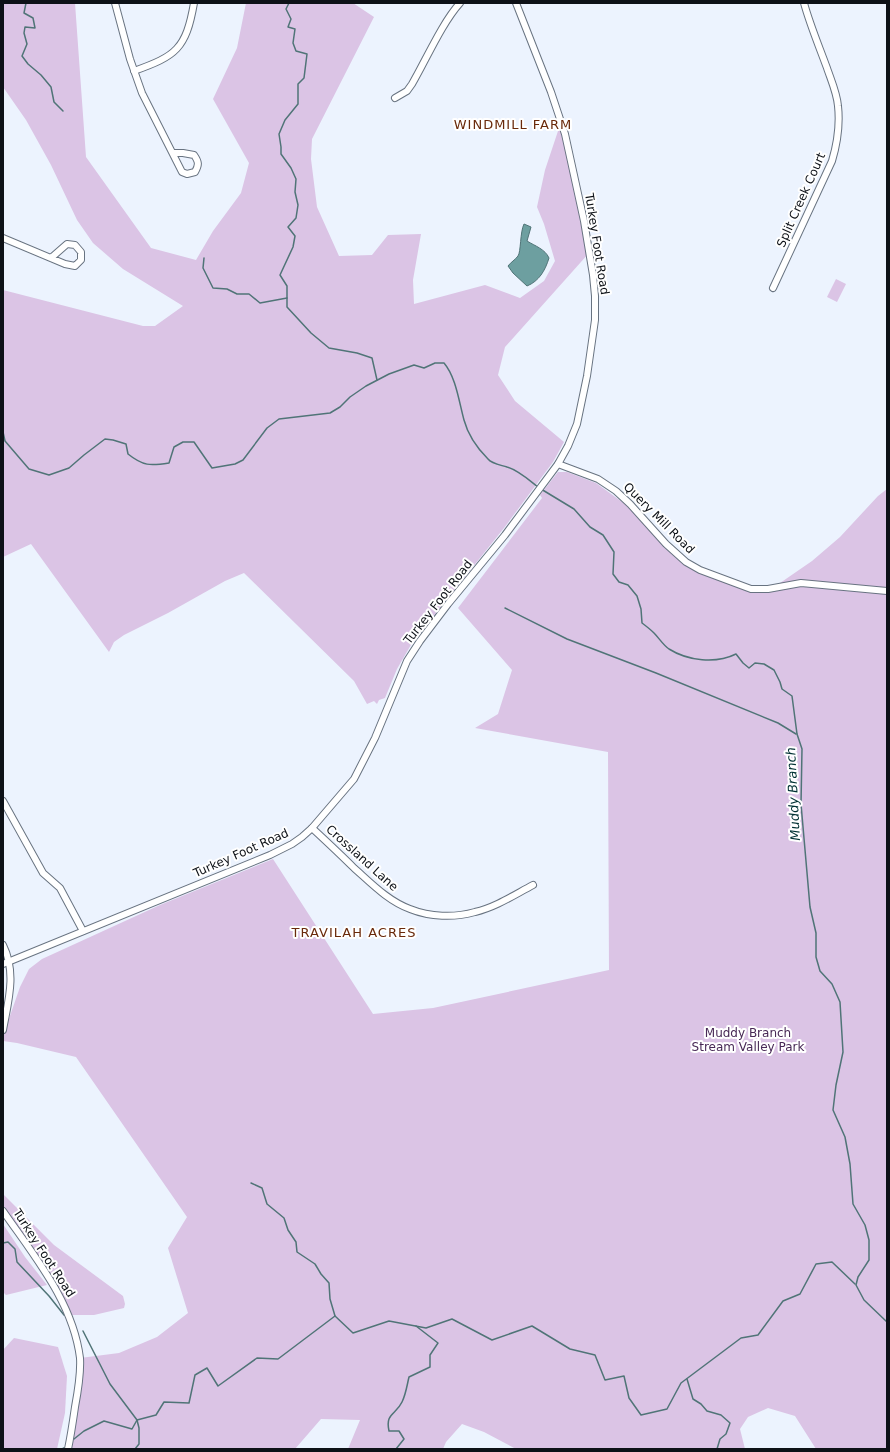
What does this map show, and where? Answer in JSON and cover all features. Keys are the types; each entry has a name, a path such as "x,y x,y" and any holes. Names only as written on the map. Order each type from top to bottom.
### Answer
{"street":[{"path":"115,3 134,71 142,93 182,172 187,174 195,172 199,161 194,155 173,153"},
{"path":"134,71 160,61 175,50 188,32 194,3"},
{"path":"395,98 407,92 438,36 455,8 460,3"},
{"name":"Turkey Foot Road","path":"6,963 270,855 292,844 312,828 354,779 375,738 407,661 420,641 448,604 505,535 558,464 568,446 577,424 587,376 595,320 593,275 584,221 565,134 551,92 516,3"},
{"name":"Split Creek Court","path":"773,288 832,161 836,148 838,107 835,91 804,3"},
{"path":"3,238 65,264 75,266 81,260 82,252 75,245 67,244 51,258"},
{"name":"Query Mill Road","path":"558,464 598,479 616,491 630,504 666,544 686,562 700,570 751,590 801,584 887,591"},
{"path":"3,801 43,873 60,888 83,931"},
{"name":"Crossland Lane","path":"312,828 376,888 408,909 418,912 449,917 476,912 492,907 533,885"},
{"path":"3,945 6,963 12,978 3,1030"},
{"name":"Turkey Foot Road","path":"3,1211 52,1283 70,1315 74,1329 80,1358 79,1382 68,1449"}],"green space":[{"path":"3,3 75,3 86,157 151,248 196,260 213,231 241,193 249,163 213,99 237,48 246,3 353,3 374,17 312,139 311,159 317,207 339,256 372,255 388,235 421,234 413,280 414,304 485,285 520,298 544,281 555,261 544,224 537,207 545,170 561,122 589,253 505,347 498,375 515,401 564,442 553,462 504,528 412,643 397,669 385,698 379,700 377,704 374,701 367,704 354,681 244,573 225,581 168,613 124,635 114,642 109,652 31,544 3,557 3,290 143,326 155,326 183,306 123,269 93,243 77,220 51,165 26,120 3,87"},
{"path":"836,279 846,284 837,302 827,297"},
{"name":"Muddy Branch Stream Valley Park","path":"558,472 567,472 596,483 629,507 700,573 750,592 767,592 812,561 840,537 878,496 887,489 887,1449 816,1449 795,1416 768,1408 748,1417 740,1429 745,1449 516,1449 484,1432 462,1424 446,1442 443,1449 348,1449 360,1420 321,1419 295,1449 68,1449 80,1358 119,1353 157,1337 188,1313 168,1248 187,1217 76,1057 3,1041 3,1036 20,987 29,969 42,959 160,905 273,859 373,1014 433,1008 609,970 608,752 475,728 498,714 512,670 458,608 542,498 540,495"},
{"path":"3,1194 54,1245 123,1296 125,1304 124,1308 94,1315 69,1315 3,1211"},
{"path":"3,1224 25,1257 47,1285 6,1295 3,1292"},
{"path":"14,1338 58,1347 67,1376 65,1413 57,1449 3,1449 3,1350"}],"shaded area":[{"path":"524,224 531,227 527,241 542,250 549,258 541,275 527,286 508,266 519,254"}],"waterway":[{"path":"26,3 24,13 33,18 35,28 25,27 24,33 27,44 22,56 51,87 54,102 63,111"},
{"path":"289,3 286,9 291,19 288,27 295,29 293,43 296,51 307,54 304,78 298,84 298,104 285,120 279,134 281,154 291,168 296,179 295,192 298,205 296,218 288,227 295,236 293,247 280,275 287,286 287,307 311,333 329,348 357,353 372,358 377,380"},
{"path":"204,258 203,268 213,288 227,289 237,294 249,294 260,303 287,298"},
{"name":"Muddy Branch","path":"3,432 5,441 29,469 49,475 69,468 105,439 126,444 128,454 138,461 152,465 169,463 174,447 183,442 194,442 212,468 235,464 243,460 267,428 279,419 330,413 340,407 350,397 366,386 389,374 414,365 424,368 435,363 444,363 457,390 466,426 470,436 477,446 490,461 515,470 538,487"},
{"name":"Muddy Branch","path":"541,489 574,509 590,527 603,535 614,552 613,574 619,582 628,585 637,596 641,609 642,623 669,649 685,656 702,660 720,659 736,654 749,668 755,663 764,664 774,670 782,689 792,696 797,734 802,749 801,804 810,907 816,933 816,957 820,971 832,984 840,1002 843,1052 836,1085 833,1110 845,1137 850,1164 853,1204 865,1225 869,1240 869,1260 858,1277 856,1285 864,1300 887,1322"},
{"path":"505,608 567,639 656,673 778,723 796,734"},
{"path":"251,1183 262,1188 267,1204 284,1218 288,1230 296,1242 297,1252 315,1264 329,1283 330,1299 335,1316"},
{"path":"3,1243 8,1242 15,1249 17,1262 49,1296 64,1315"},
{"path":"74,1439 84,1431 104,1421 132,1429 137,1420 156,1415 164,1402 189,1403 195,1375 207,1368 218,1386 257,1358 278,1359 335,1316 353,1333 389,1321 426,1328 452,1319 492,1340 532,1326 570,1349 595,1355 605,1380 624,1376 629,1398 641,1415 667,1409 681,1383 741,1338 758,1335 783,1301 800,1294 816,1264 832,1262 855,1284"},
{"path":"396,1449 404,1439 399,1431 389,1431 388,1421 402,1402 409,1377 430,1367 430,1355 438,1343 416,1326"},
{"path":"83,1331 110,1384 137,1420 139,1428 139,1444 135,1449"},
{"path":"687,1379 693,1399 701,1404 707,1411 721,1415 730,1423 726,1434 720,1439 717,1449"}],"district":[{"name":"WINDMILL FARM","path":"513,124"},
{"name":"TRAVILAH ACRES","path":"354,932"}]}
